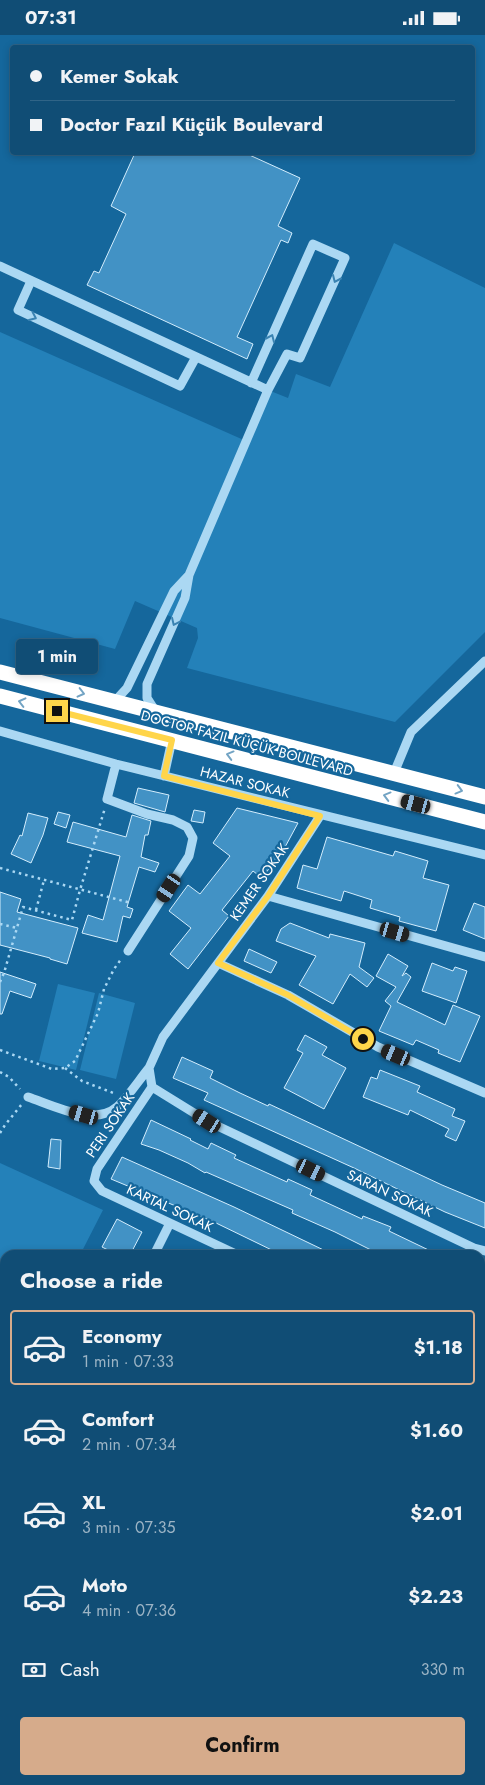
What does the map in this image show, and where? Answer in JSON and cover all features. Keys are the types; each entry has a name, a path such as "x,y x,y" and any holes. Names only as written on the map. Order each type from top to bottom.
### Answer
{"highway":[{"path":"0,672 485,797"},
{"path":"0,696 485,822"}],"street":[{"path":"156,712 147,698 147,684 185,598 189,575 268,390 286,354 300,358 346,258 313,244 251,383"},
{"path":"0,266 268,390"},
{"path":"31,281 18,310 180,386 196,357"},
{"path":"115,701 127,688 174,591 189,575"},
{"path":"394,773 412,732 485,661"},
{"name":"HAZAR SOKAK","path":"0,731 116,764 320,816 485,855"},
{"path":"164,776 172,740"},
{"path":"116,764 107,799 147,814 173,820 187,827 193,838 189,856 128,951"},
{"name":"KEMER SOKAK","path":"28,1097 84,1115 100,1115 116,1108 149,1068 163,1037 268,896 320,816"},
{"path":"268,896 485,957"},
{"path":"218,963 288,995 378,1047 485,1093"},
{"path":"149,1068 152,1087"},
{"name":"PERI SOKAK","path":"94,1181 97,1169 152,1087"},
{"name":"SARAN SOKAK","path":"152,1087 207,1121 471,1250"},
{"name":"KARTAL SOKAK","path":"94,1181 102,1191 227,1250"},
{"path":"156,1250 170,1223"}],"path":[{"path":"0,982 23,907 72,920 107,799"},
{"path":"0,869 131,903"},
{"path":"36,910 44,880"},
{"path":"0,923 17,928"},
{"path":"0,1050 52,1069 65,1068 75,1061 98,1013 104,989 114,969 128,951"},
{"path":"0,972 4,973"},
{"path":"65,1068 82,1081 125,1098"},
{"path":"0,1072 9,1077 28,1097 0,1133"}],"shaded area":[{"path":"394,243 485,288 485,632 395,722 187,668 198,638 197,628 135,601 115,649 0,618 0,332 246,441 268,390 288,398 296,374 330,387"},
{"path":"58,984 95,993 76,1070 39,1061"},
{"path":"99,993 135,1003 116,1079 80,1070"},
{"path":"0,1163 103,1210 83,1250 0,1250"}],"building":[{"path":"134,155 249,155 300,178 278,226 292,233 288,243 281,240 237,337 253,344 247,359 87,285 94,271 99,273 126,214 111,206"},
{"path":"138,788 169,795 165,812 134,803"},
{"path":"237,808 298,823 284,849 262,878 253,871 222,910 229,916 188,969 170,954 191,928 169,911 188,885 200,894 230,856 213,843"},
{"path":"194,810 205,812 203,823 191,821"},
{"path":"58,812 70,815 66,828 54,824"},
{"path":"28,813 48,818 31,863 11,854 20,835 22,836"},
{"path":"132,815 151,821 148,835 145,835 141,857 159,863 155,872 139,867 127,907 133,909 130,918 123,916 117,942 82,933 88,915 103,920 120,856 67,842 73,822 126,837"},
{"path":"327,837 393,856 395,851 428,861 423,878 449,885 436,931 399,921 400,917 370,908 372,900 344,891 341,901 297,888 303,865 317,869"},
{"path":"0,892 21,899 17,912 78,928 67,964 0,945"},
{"path":"474,903 485,907 485,939 463,930"},
{"path":"290,923 329,938 330,934 365,943 359,967 374,978 367,987 350,974 333,1004 299,985 316,956 276,941 281,929"},
{"path":"249,949 277,962 271,973 244,961"},
{"path":"388,954 408,966 402,976 406,973 411,977 397,1002 445,1025 453,1005 480,1016 460,1062 438,1053 439,1050 416,1040 413,1045 379,1031 391,1006 385,1001 396,987 376,976"},
{"path":"432,963 453,971 455,967 467,971 456,1003 422,991"},
{"path":"0,972 36,984 31,998 10,991 2,1014 0,1014"},
{"path":"305,1035 327,1047 322,1055 346,1068 324,1109 284,1088 303,1053 297,1050"},
{"path":"182,1057 213,1071 210,1078 240,1093 268,1106 269,1104 442,1185 485,1203 485,1228 445,1212 354,1168 204,1100 208,1093 173,1078"},
{"path":"380,1070 420,1086 417,1092 455,1109 452,1116 465,1121 456,1141 445,1136 449,1129 410,1110 408,1115 363,1097 371,1077 377,1079"},
{"path":"151,1120 208,1149 211,1143 236,1155 234,1158 287,1182 288,1179 312,1190 310,1195 362,1219 363,1216 391,1227 389,1231 429,1250 371,1250 292,1213 293,1210 205,1173 159,1150 141,1144"},
{"path":"51,1139 61,1140 60,1169 48,1167"},
{"path":"122,1157 234,1207 324,1250 272,1250 214,1222 111,1179"},
{"path":"117,1219 142,1232 133,1250 108,1250 102,1247"}],"route":[{"path":"57,711 172,740 164,776 320,816 268,896 218,963 288,995 363,1039"}]}
